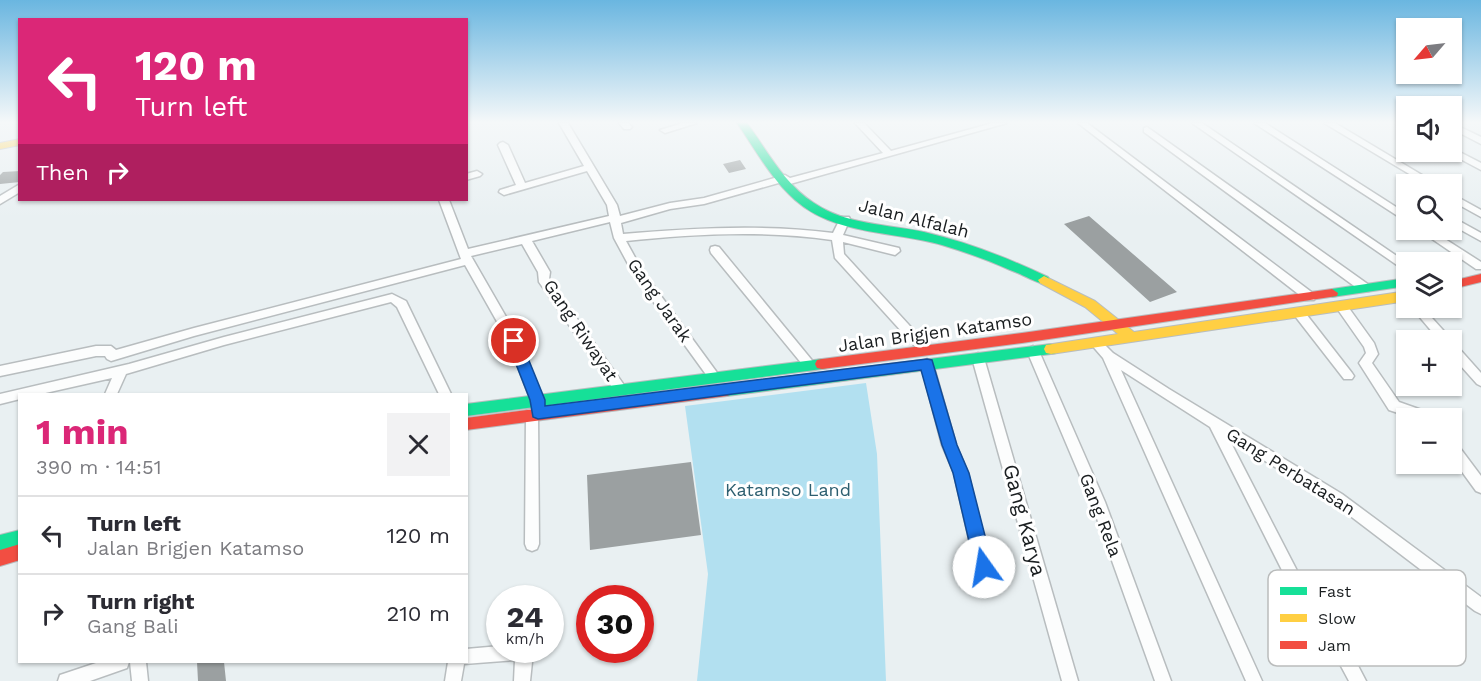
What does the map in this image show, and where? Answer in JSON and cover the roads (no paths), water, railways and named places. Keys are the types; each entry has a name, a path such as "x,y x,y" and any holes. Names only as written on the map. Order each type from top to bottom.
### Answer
{"main road":[{"name":"Jalan Alfalah","path":"767,155 797,195 811,206 845,219 937,238 971,250 1063,290 1101,311 1120,325 1131,338"},
{"path":"1462,272 1480,272"},
{"path":"1462,280 1480,272"},
{"name":"Jalan Brigjen Katamso","path":"468,423 577,402 926,358 1120,325 1396,284"},
{"name":"Jalan Brigjen Katamso","path":"577,402 620,389 714,377 926,358 978,358 1131,338 1396,298"},
{"name":"Jalan Brigjen Katamso","path":"468,410 536,409"},
{"path":"0,543 18,538"},
{"path":"0,558 18,553"}],"street":[{"path":"507,155 522,187"},
{"name":"Gang Jarak","path":"582,155 615,211 614,220 619,238 638,272 714,377"},
{"path":"0,371 96,351 111,351 111,356 466,258 525,239 658,208 712,200 887,155"},
{"path":"1124,155 1310,297"},
{"path":"1181,155 1365,288"},
{"path":"1243,155 1396,260"},
{"path":"1308,155 1396,212"},
{"path":"1383,155 1415,174"},
{"path":"1462,157 1481,167"},
{"path":"504,192 589,167"},
{"path":"0,201 18,188"},
{"path":"444,201 466,258 514,341 536,409 532,544"},
{"path":"1462,202 1481,214"},
{"path":"845,219 837,237 840,256 926,358 949,445 961,473 988,587"},
{"path":"1462,226 1481,238"},
{"path":"619,238 695,231 738,230 837,237 895,251"},
{"name":"Gang Riwayat","path":"525,239 544,272 543,279 620,389"},
{"path":"1437,240 1480,272"},
{"path":"715,250 811,367"},
{"path":"25,393 125,369 392,298 402,304 445,393"},
{"path":"1342,307 1370,346 1372,354 1365,363 1397,408"},
{"path":"1299,313 1348,376"},
{"path":"1426,318 1437,330"},
{"name":"Gang Perbatasan","path":"1096,343 1109,356 1216,425 1337,498 1433,570"},
{"path":"92,377 96,351"},
{"path":"112,393 125,369 131,351"},
{"name":"Gang Rela","path":"1033,351 1098,502 1163,681"},
{"path":"1109,356 1254,681"},
{"name":"Gang Karya","path":"978,358 1070,681"},
{"path":"1462,359 1481,381"},
{"path":"0,399 18,395"},
{"path":"1216,425 1289,570"},
{"path":"1462,461 1481,487"},
{"name":"Gang Perbatasan","path":"1466,595 1481,606"},
{"path":"468,657 518,652 523,656 525,663 522,681"},
{"path":"66,681 118,663"},
{"path":"138,663 140,681"},
{"path":"453,681 456,663"},
{"path":"1351,666 1359,681"}],"park label":[{"name":"Katamso Land","path":"788,489"}]}
